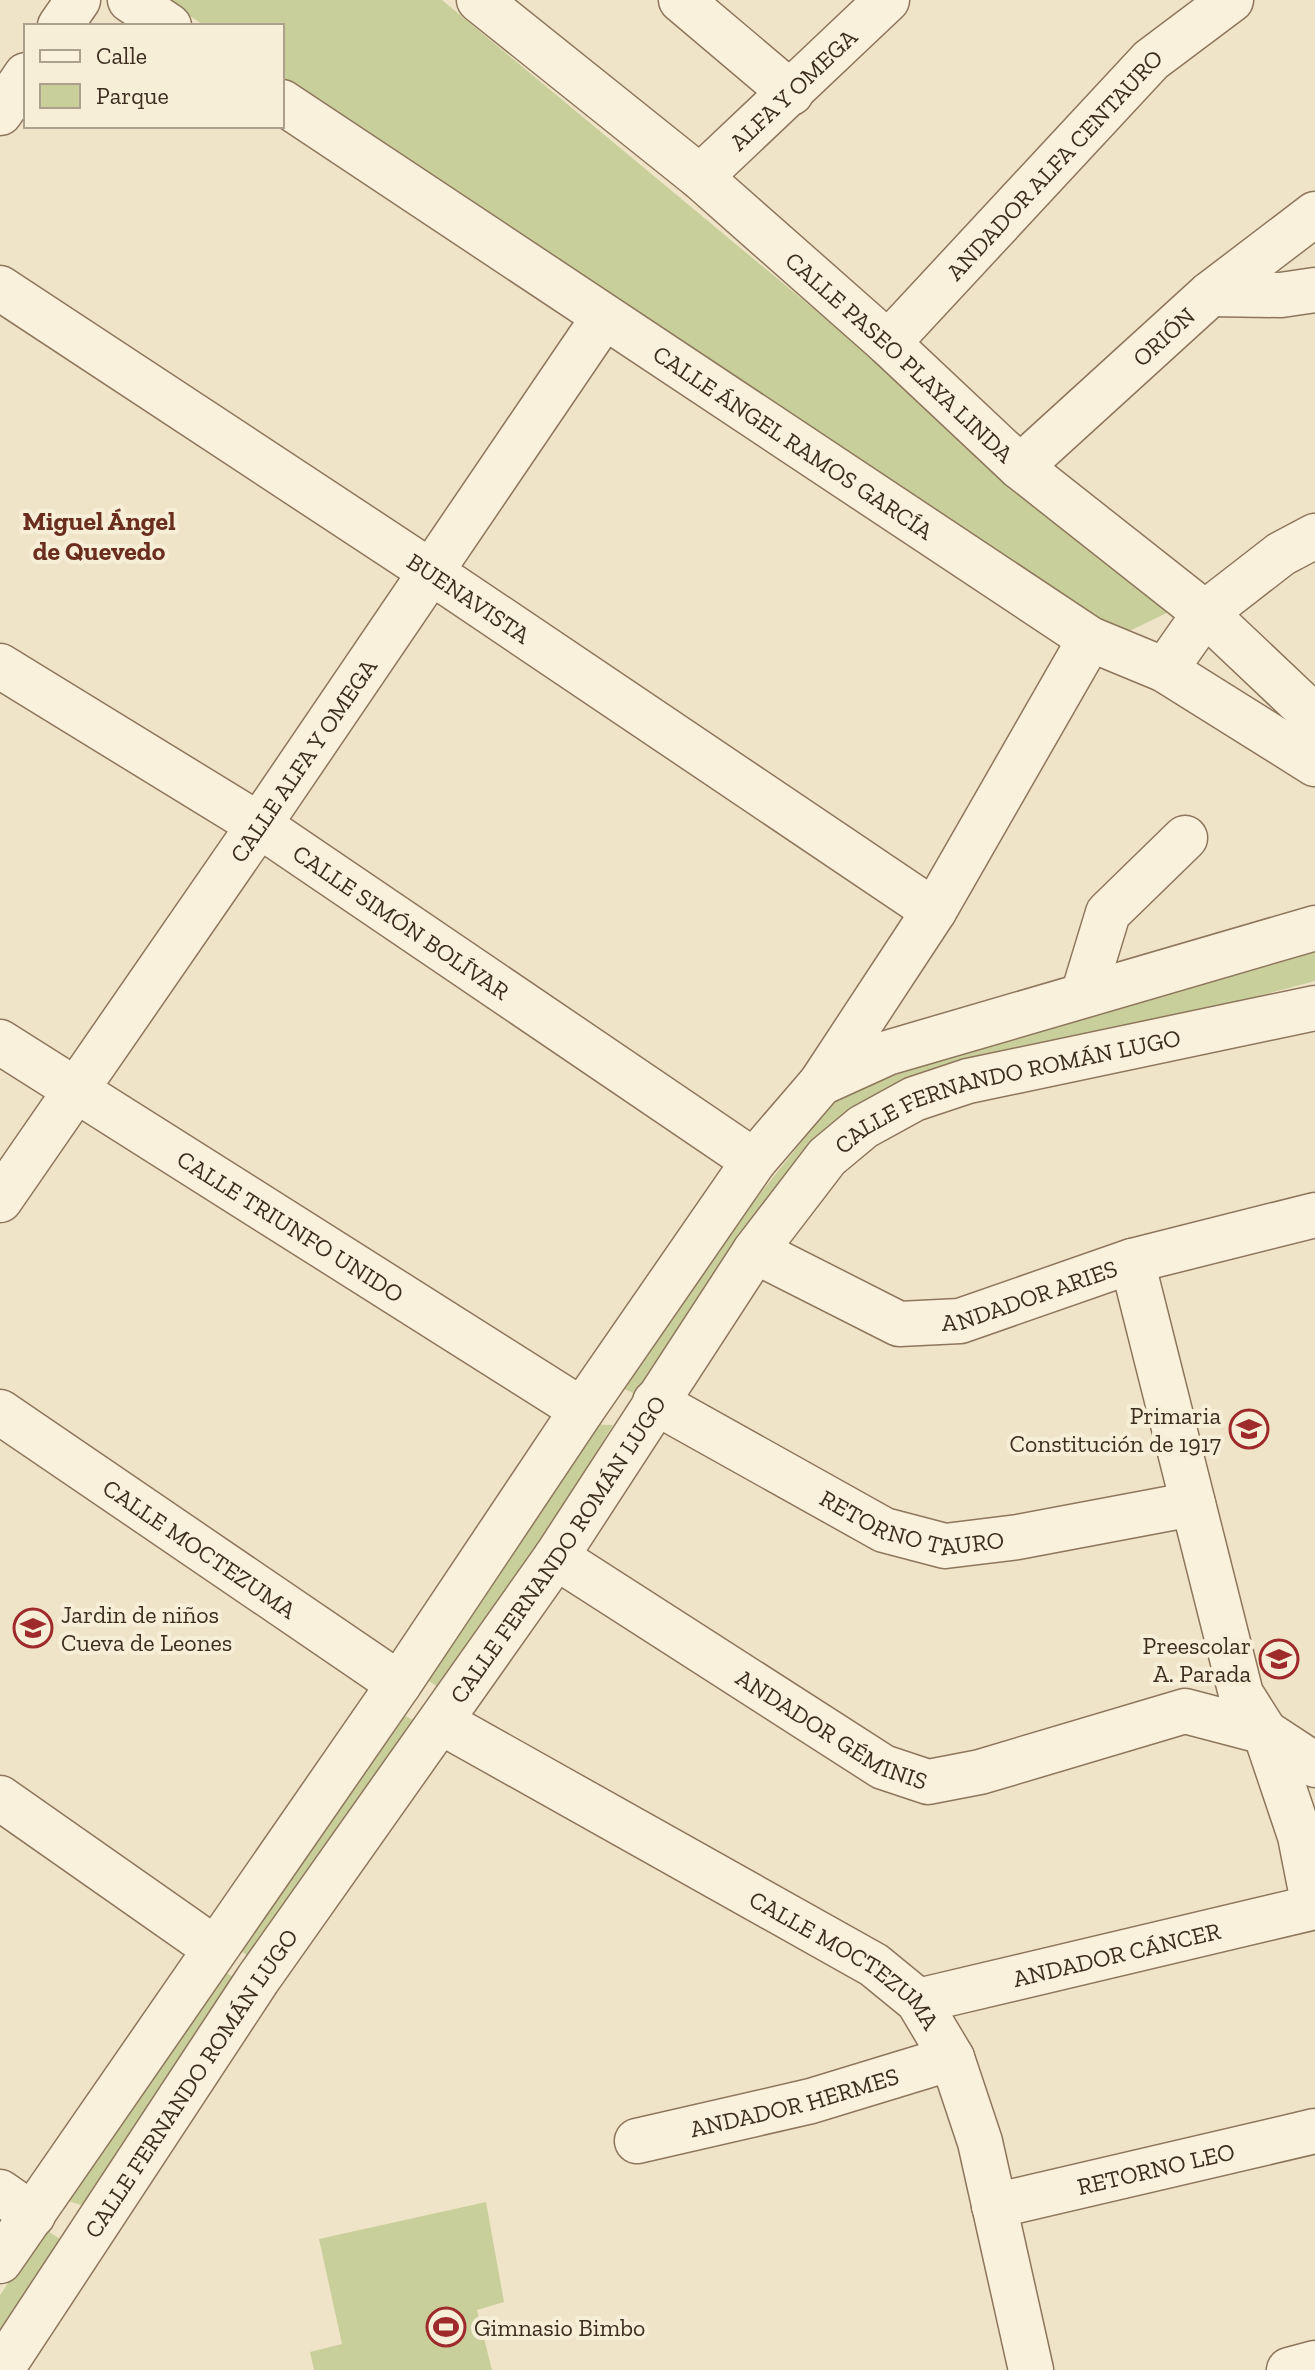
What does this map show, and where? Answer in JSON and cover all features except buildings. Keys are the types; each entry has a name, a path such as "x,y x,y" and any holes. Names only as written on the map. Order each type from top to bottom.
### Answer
{"street":[{"path":"61,24 78,0"},
{"path":"130,0 166,24"},
{"name":"CALLE PASEO PLAYA LINDA","path":"479,0 700,177 888,343 1020,467 1205,613 1315,717"},
{"path":"681,0 791,93"},
{"name":"ALFA Y OMEGA","path":"700,177 887,0"},
{"name":"ANDADOR ALFA CENTAURO","path":"888,343 1151,60 1231,0"},
{"path":"0,113 24,78"},
{"name":"CALLE ÁNGEL RAMOS GARCÍA","path":"284,103 1090,639 1165,670 1314,762"},
{"name":"ORIÓN","path":"1020,467 1210,294 1315,214"},
{"name":"BUENAVISTA","path":"0,288 431,572 934,911"},
{"path":"1210,294 1281,295 1315,290"},
{"name":"CALLE ALFA Y OMEGA","path":"0,1200 604,317"},
{"path":"1165,670 1205,613 1281,554 1315,536"},
{"path":"0,2261 16,2203 214,1948 399,1684 582,1410 754,1161 821,1083 934,911 1090,639"},
{"name":"CALLE SIMÓN BOLÍVAR","path":"0,666 259,825 754,1161"},
{"path":"1083,995 1108,913 1185,838"},
{"path":"821,1083 887,1053 1315,928"},
{"name":"CALLE FERNANDO ROMÁN LUGO","path":"1,2370 258,1979 556,1557 755,1251 827,1157 863,1127 914,1099 968,1081 1315,1008"},
{"name":"CALLE TRIUNFO UNIDO","path":"0,1042 582,1410"},
{"name":"ANDADOR ARIES","path":"755,1251 899,1324 960,1321 1132,1261 1315,1215"},
{"path":"1132,1261 1241,1694 1265,1732 1300,1836 1315,1907"},
{"name":"RETORNO TAURO","path":"655,1402 884,1530 945,1546 1018,1537 1193,1504"},
{"name":"CALLE MOCTEZUMA","path":"0,1412 399,1684"},
{"name":"ANDADOR GÉMINIS","path":"556,1557 883,1767 928,1782 980,1772 1185,1711 1265,1732 1315,1765"},
{"name":"CALLE MOCTEZUMA","path":"441,1722 874,1965 918,2001 952,2058 980,2142 1031,2370"},
{"path":"0,1798 214,1948"},
{"name":"ANDADOR CÁNCER","path":"918,2001 1315,1907"},
{"name":"ANDADOR HERMES","path":"637,2141 811,2101 952,2058"},
{"name":"RETORNO LEO","path":"994,2206 1315,2131"}],"green space":[{"path":"166,0 442,0 1175,609 1117,637 284,79 284,24 202,24"},
{"path":"1315,943 1315,981 869,1101 639,1396 610,1382 841,1092"},
{"path":"585,1424 613,1425 448,1694 423,1677"},
{"path":"400,1713 417,1722 255,1960 239,1950"},
{"path":"216,1967 235,1978 84,2206 56,2197"},
{"path":"486,2202 504,2302 477,2310 492,2370 314,2370 310,2352 342,2344 319,2239"},
{"path":"45,2229 69,2245 0,2344 0,2295"}],"place":[{"name":"Primaria Constitución de 1917","path":"1249,1429"},
{"name":"Jardin de niños Cueva de Leones","path":"33,1628"},
{"name":"Preescolar A. Parada","path":"1279,1659"},
{"name":"Gimnasio Bimbo","path":"446,2327"}],"district":[{"name":"Miguel Ángel de Quevedo","path":"99,536"}]}
